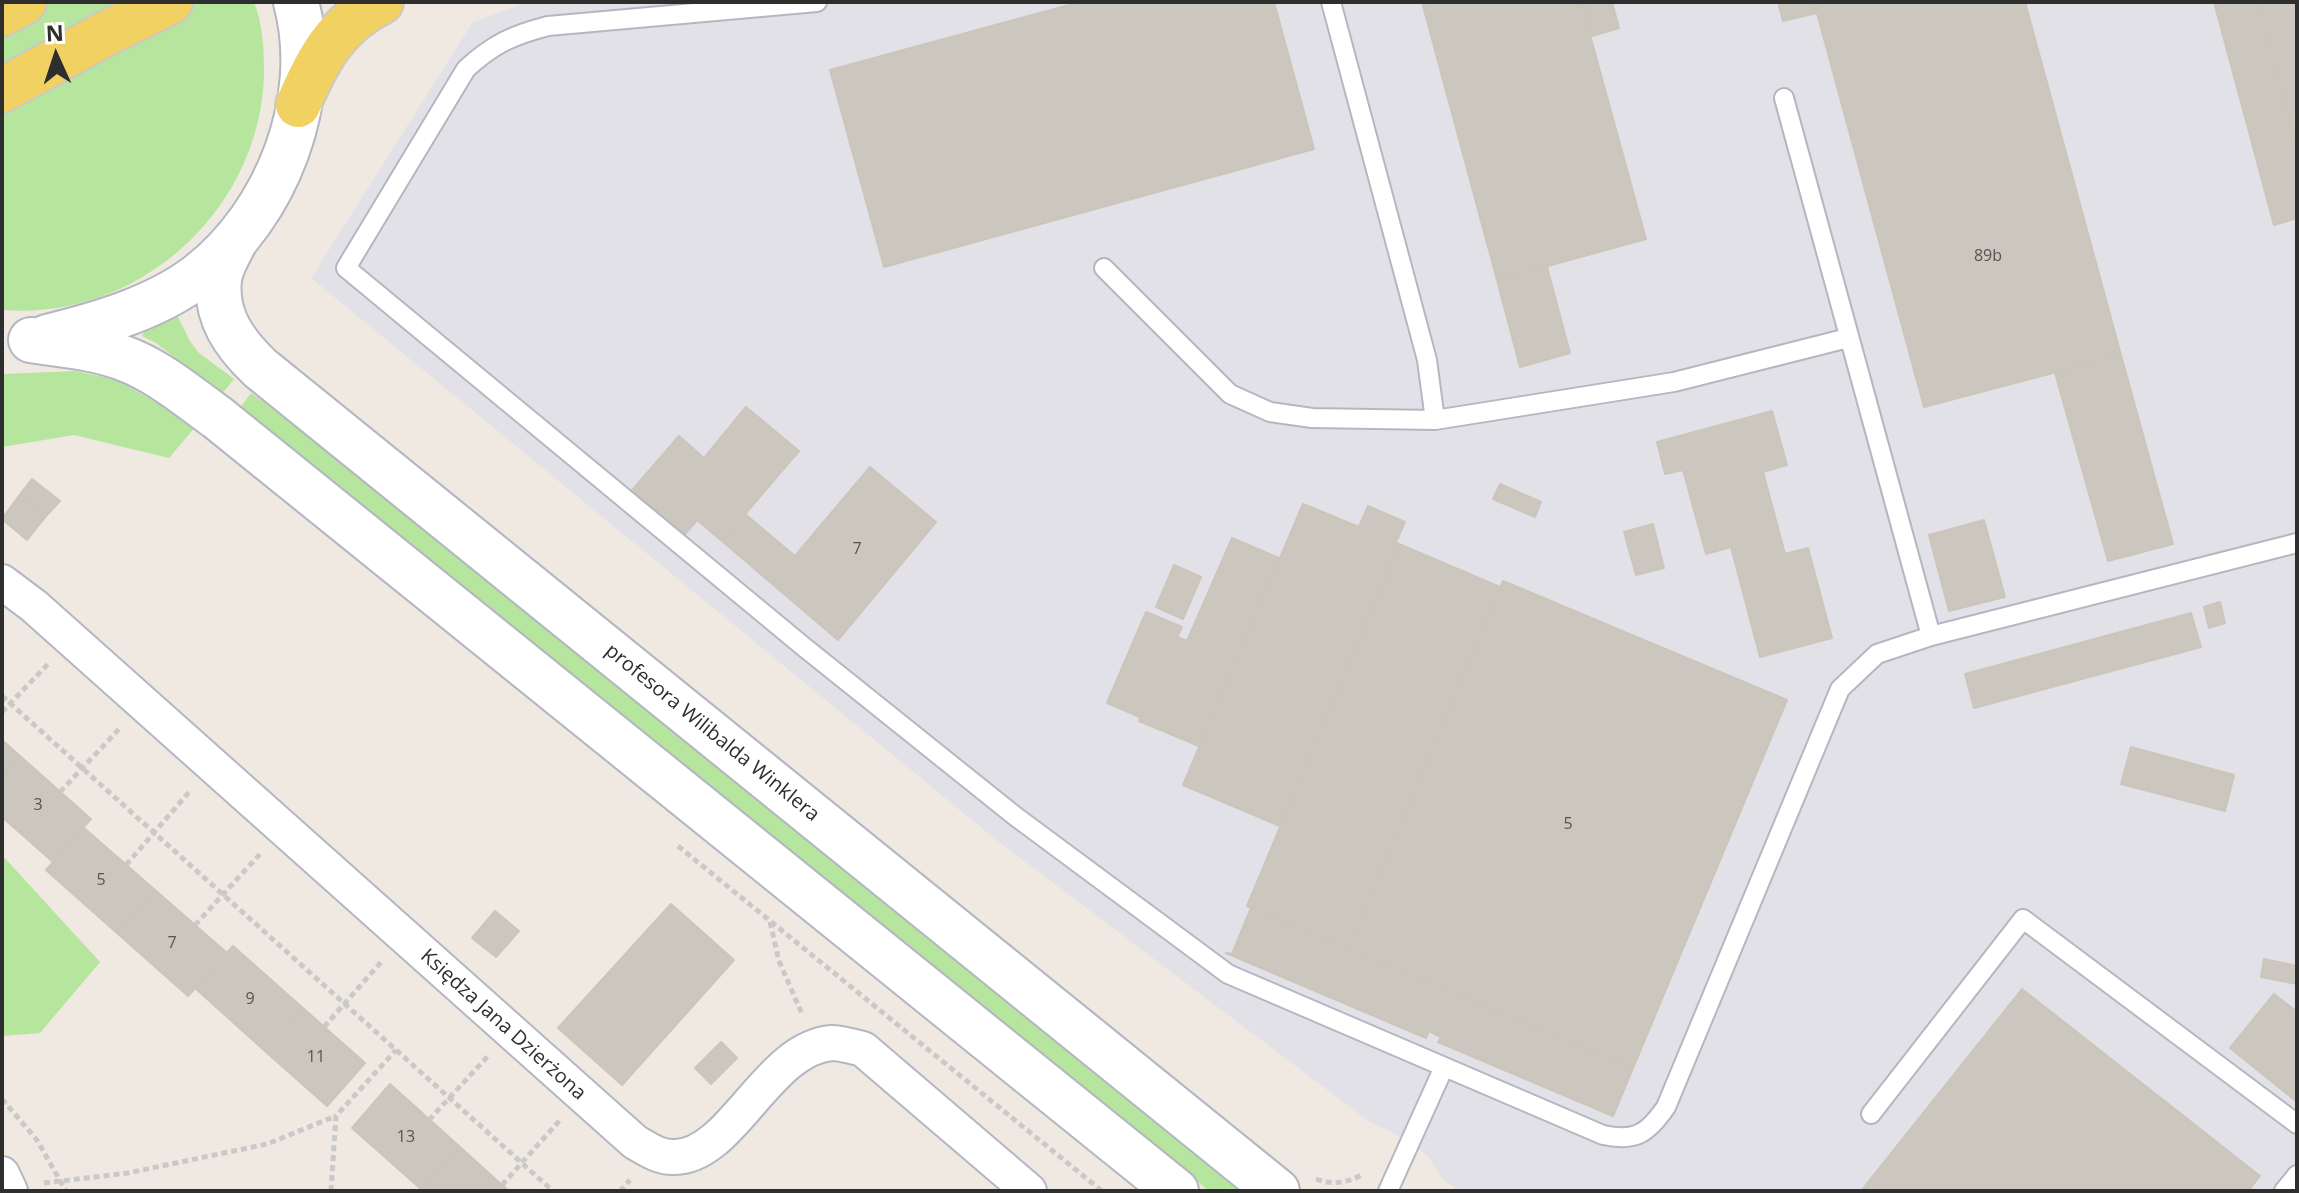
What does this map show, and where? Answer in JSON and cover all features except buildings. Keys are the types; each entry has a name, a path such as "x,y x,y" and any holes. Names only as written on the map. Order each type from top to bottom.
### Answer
{"main road":[{"path":"2,14 24,2"},
{"path":"2,90 170,2"},
{"path":"296,2 303,50 298,105"},
{"path":"17,340 90,326 167,294 199,275 236,239 273,184 285,155 298,105 327,45 360,13 381,2"},
{"name":"profesora Wilibalda Winklera","path":"236,239 219,278 219,307 228,331 260,368 1277,1191"},
{"path":"17,340 80,347 125,358 171,384 218,418 1176,1191"}],"street":[{"name":"Księdza Jana Dzierżona","path":"2,582 635,1142 654,1154 675,1157 701,1151 781,1070 803,1052 832,1043 863,1049 1029,1191"},
{"path":"2,1174 10,1191"}],"lane":[{"path":"817,2 548,26 517,34 487,49 466,69 346,268 804,647 1003,806 1228,974 1603,1135 1621,1139 1637,1136 1654,1124 1666,1107 1840,689 1877,654 1931,636 2297,543"},
{"path":"1331,2 1427,360 1435,420"},
{"path":"1784,98 1931,636"},
{"path":"1104,268 1230,394 1270,412 1312,418 1435,420 1674,382 1848,338"},
{"path":"1871,1114 2023,919 2297,1124"},
{"path":"1385,1189 1444,1067"},
{"path":"2284,1191 2297,1175"}],"path":[{"path":"2,712 71,640"},
{"path":"2,696 553,1191"},
{"path":"60,792 142,703"},
{"path":"126,865 212,766"},
{"path":"195,925 283,828"},
{"path":"672,841 1102,1191"},
{"path":"770,920 779,961 816,1049"},
{"path":"324,1027 404,936"},
{"path":"429,1120 510,1031"},
{"path":"10,1191 60,1180 128,1173 267,1144 336,1116 396,1050"},
{"path":"502,1185 582,1095"},
{"path":"2,1099 37,1140 66,1191"},
{"path":"331,1191 336,1116"}],"shaded area":[{"path":"528,2 2297,2 2297,1191 1458,1191 1441,1177 1427,1155 1370,1122 1000,843 311,278 473,22"}],"green space":[{"path":"2,2 254,2 262,38 264,75 257,125 240,171 215,212 182,248 144,276 100,297 52,309 2,310"},
{"path":"177,315 199,353 234,379 222,394 156,343 142,336 144,332"},
{"path":"75,371 116,379 196,426 169,458 74,435 2,447 2,374"},
{"path":"251,393 305,432 1247,1191 1209,1191 240,408"},
{"path":"2,855 100,962 40,1033 2,1036"}]}
